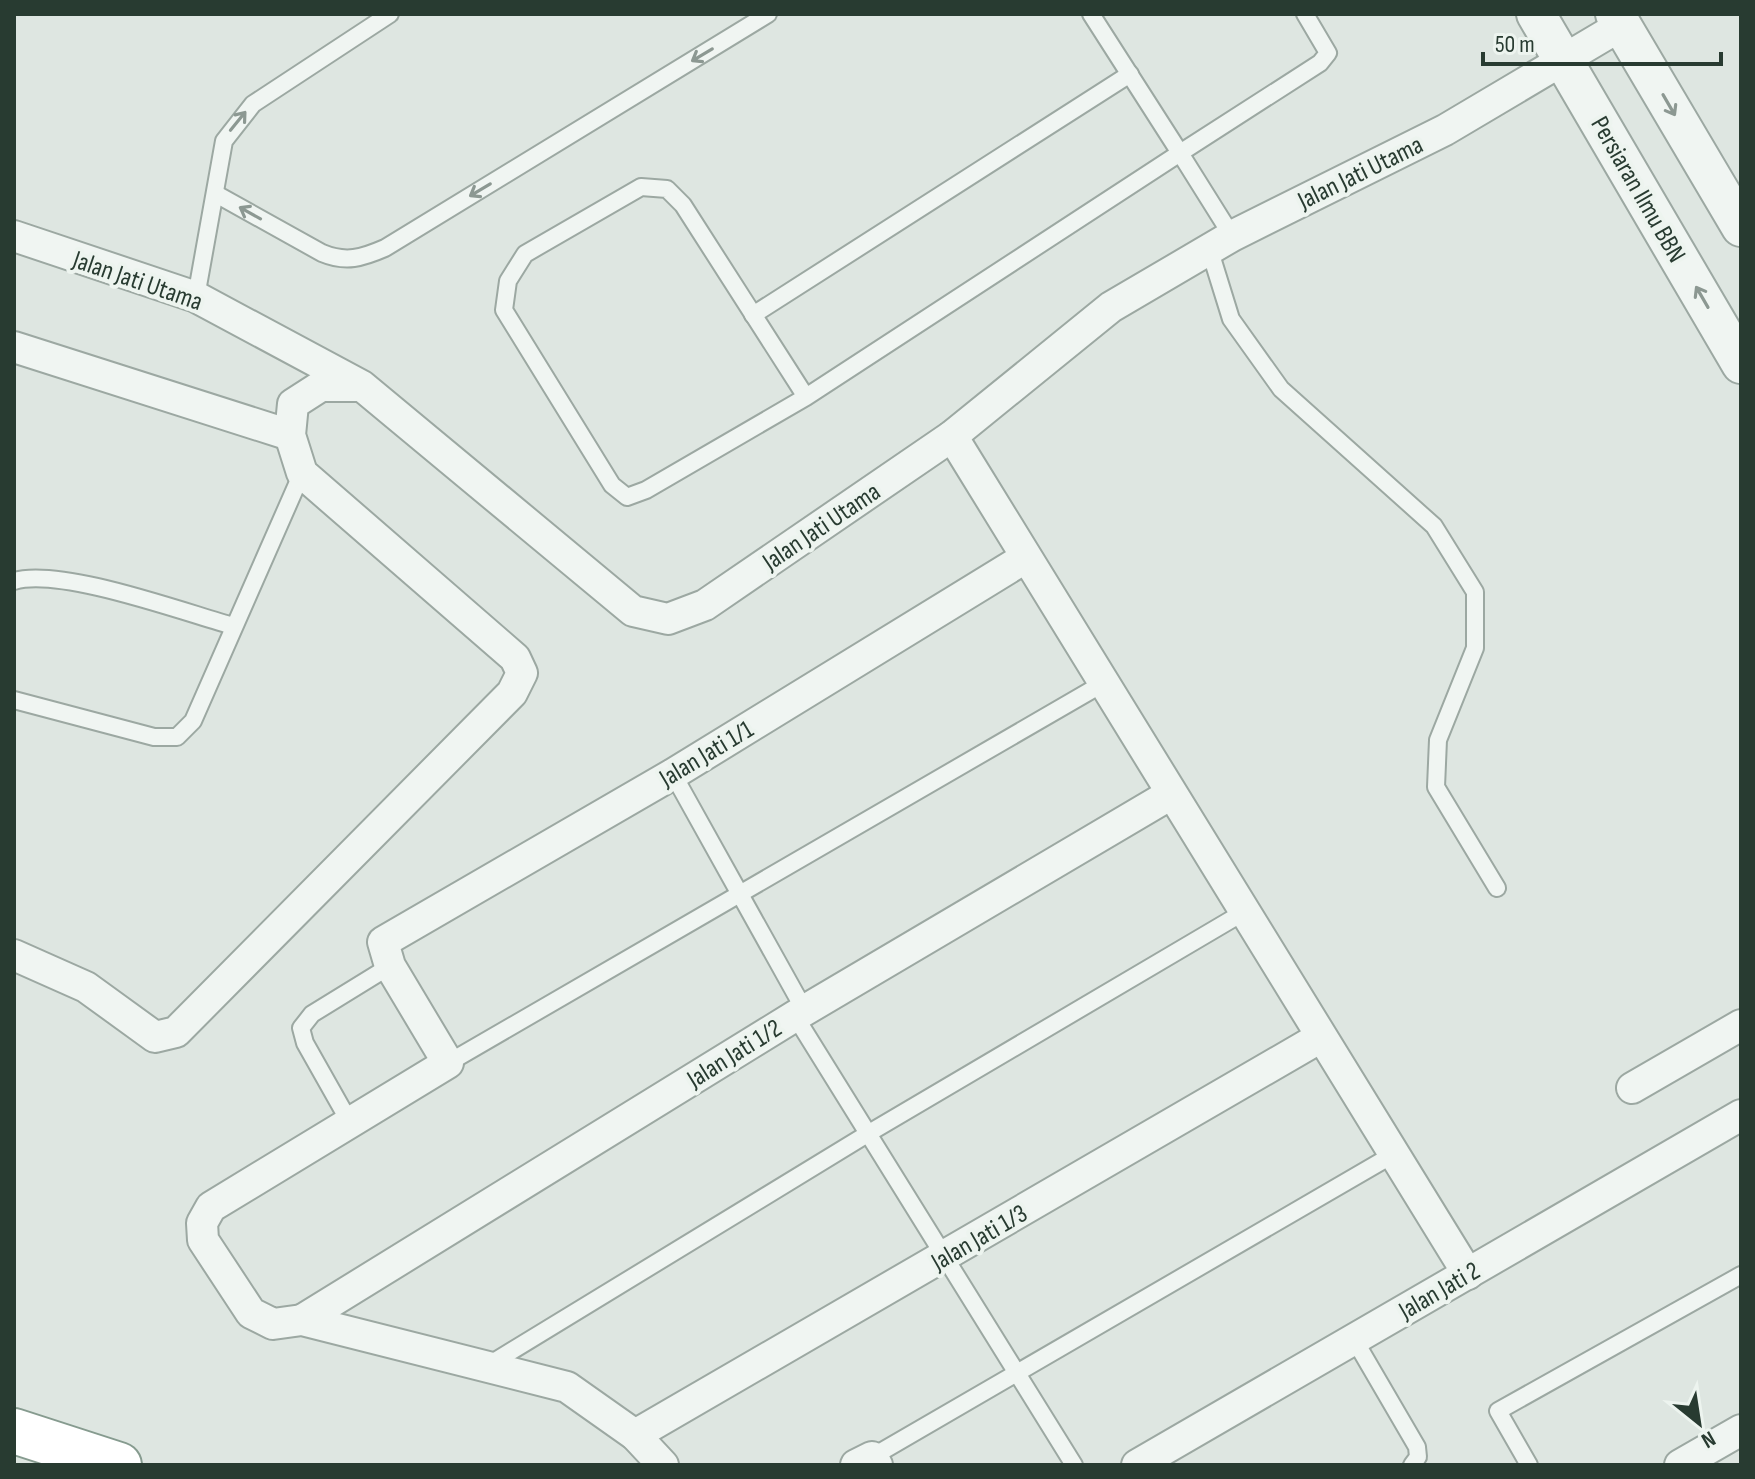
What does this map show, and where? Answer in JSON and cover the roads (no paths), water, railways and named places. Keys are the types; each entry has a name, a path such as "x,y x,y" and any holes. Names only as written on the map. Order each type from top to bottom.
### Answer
{"highway":[{"path":"31,1435 119,1465"}],"street":[{"name":"Persiaran Ilmu BBN","path":"1536,14 1741,364"},
{"name":"Jalan Jati Utama","path":"14,236 196,297 362,386 633,611 668,619 705,605 952,436 1111,307 1220,242 1445,130 1619,20"},
{"path":"1619,20 1741,227"},
{"path":"14,347 290,435"},
{"path":"14,955 86,987 155,1037 176,1032 512,693 522,673 515,658 302,473 290,435 293,404 321,386 362,386"},
{"path":"952,436 1468,1274"},
{"name":"Jalan Jati 1/1","path":"387,954 1025,558"},
{"name":"Jalan Jati 1/2","path":"302,1320 800,1013 1171,794"},
{"path":"387,954 448,1063 211,1207 202,1223 203,1240 251,1313 273,1324 302,1320 567,1387 635,1435 663,1465"},
{"path":"1632,1088 1741,1025"},
{"name":"Jalan Jati 1/3","path":"635,1435 1321,1037"},
{"name":"Jalan Jati 2","path":"1137,1465 1741,1115"},
{"path":"1680,1465 1741,1430"}],"lane":[{"path":"196,297 224,141 253,104 390,14"},
{"path":"216,194 322,253 338,260 357,259 385,248 768,14"},
{"path":"1091,14 1180,153 1220,242 1231,319 1281,389 1434,526 1475,592 1475,648 1438,740 1436,787 1497,888"},
{"path":"806,397 683,205 667,189 641,187 525,254 508,281 504,310 612,485 627,497 646,490 806,397 1320,63 1328,53 1305,14"},
{"path":"753,315 1130,74"},
{"path":"14,700 154,737 177,737 193,721 302,473"},
{"path":"14,581 29,576 100,589 233,626"},
{"path":"448,1063 1102,684"},
{"path":"673,774 739,893 800,1013 869,1133 1074,1465"},
{"path":"484,1368 869,1133 1244,912"},
{"path":"349,1121 305,1043 301,1028 312,1014 387,954"},
{"path":"868,1462 1016,1370 1394,1154"},
{"path":"1529,1465 1498,1411 1741,1275"},
{"path":"1354,1339 1417,1447 1418,1457 1412,1465"}]}
